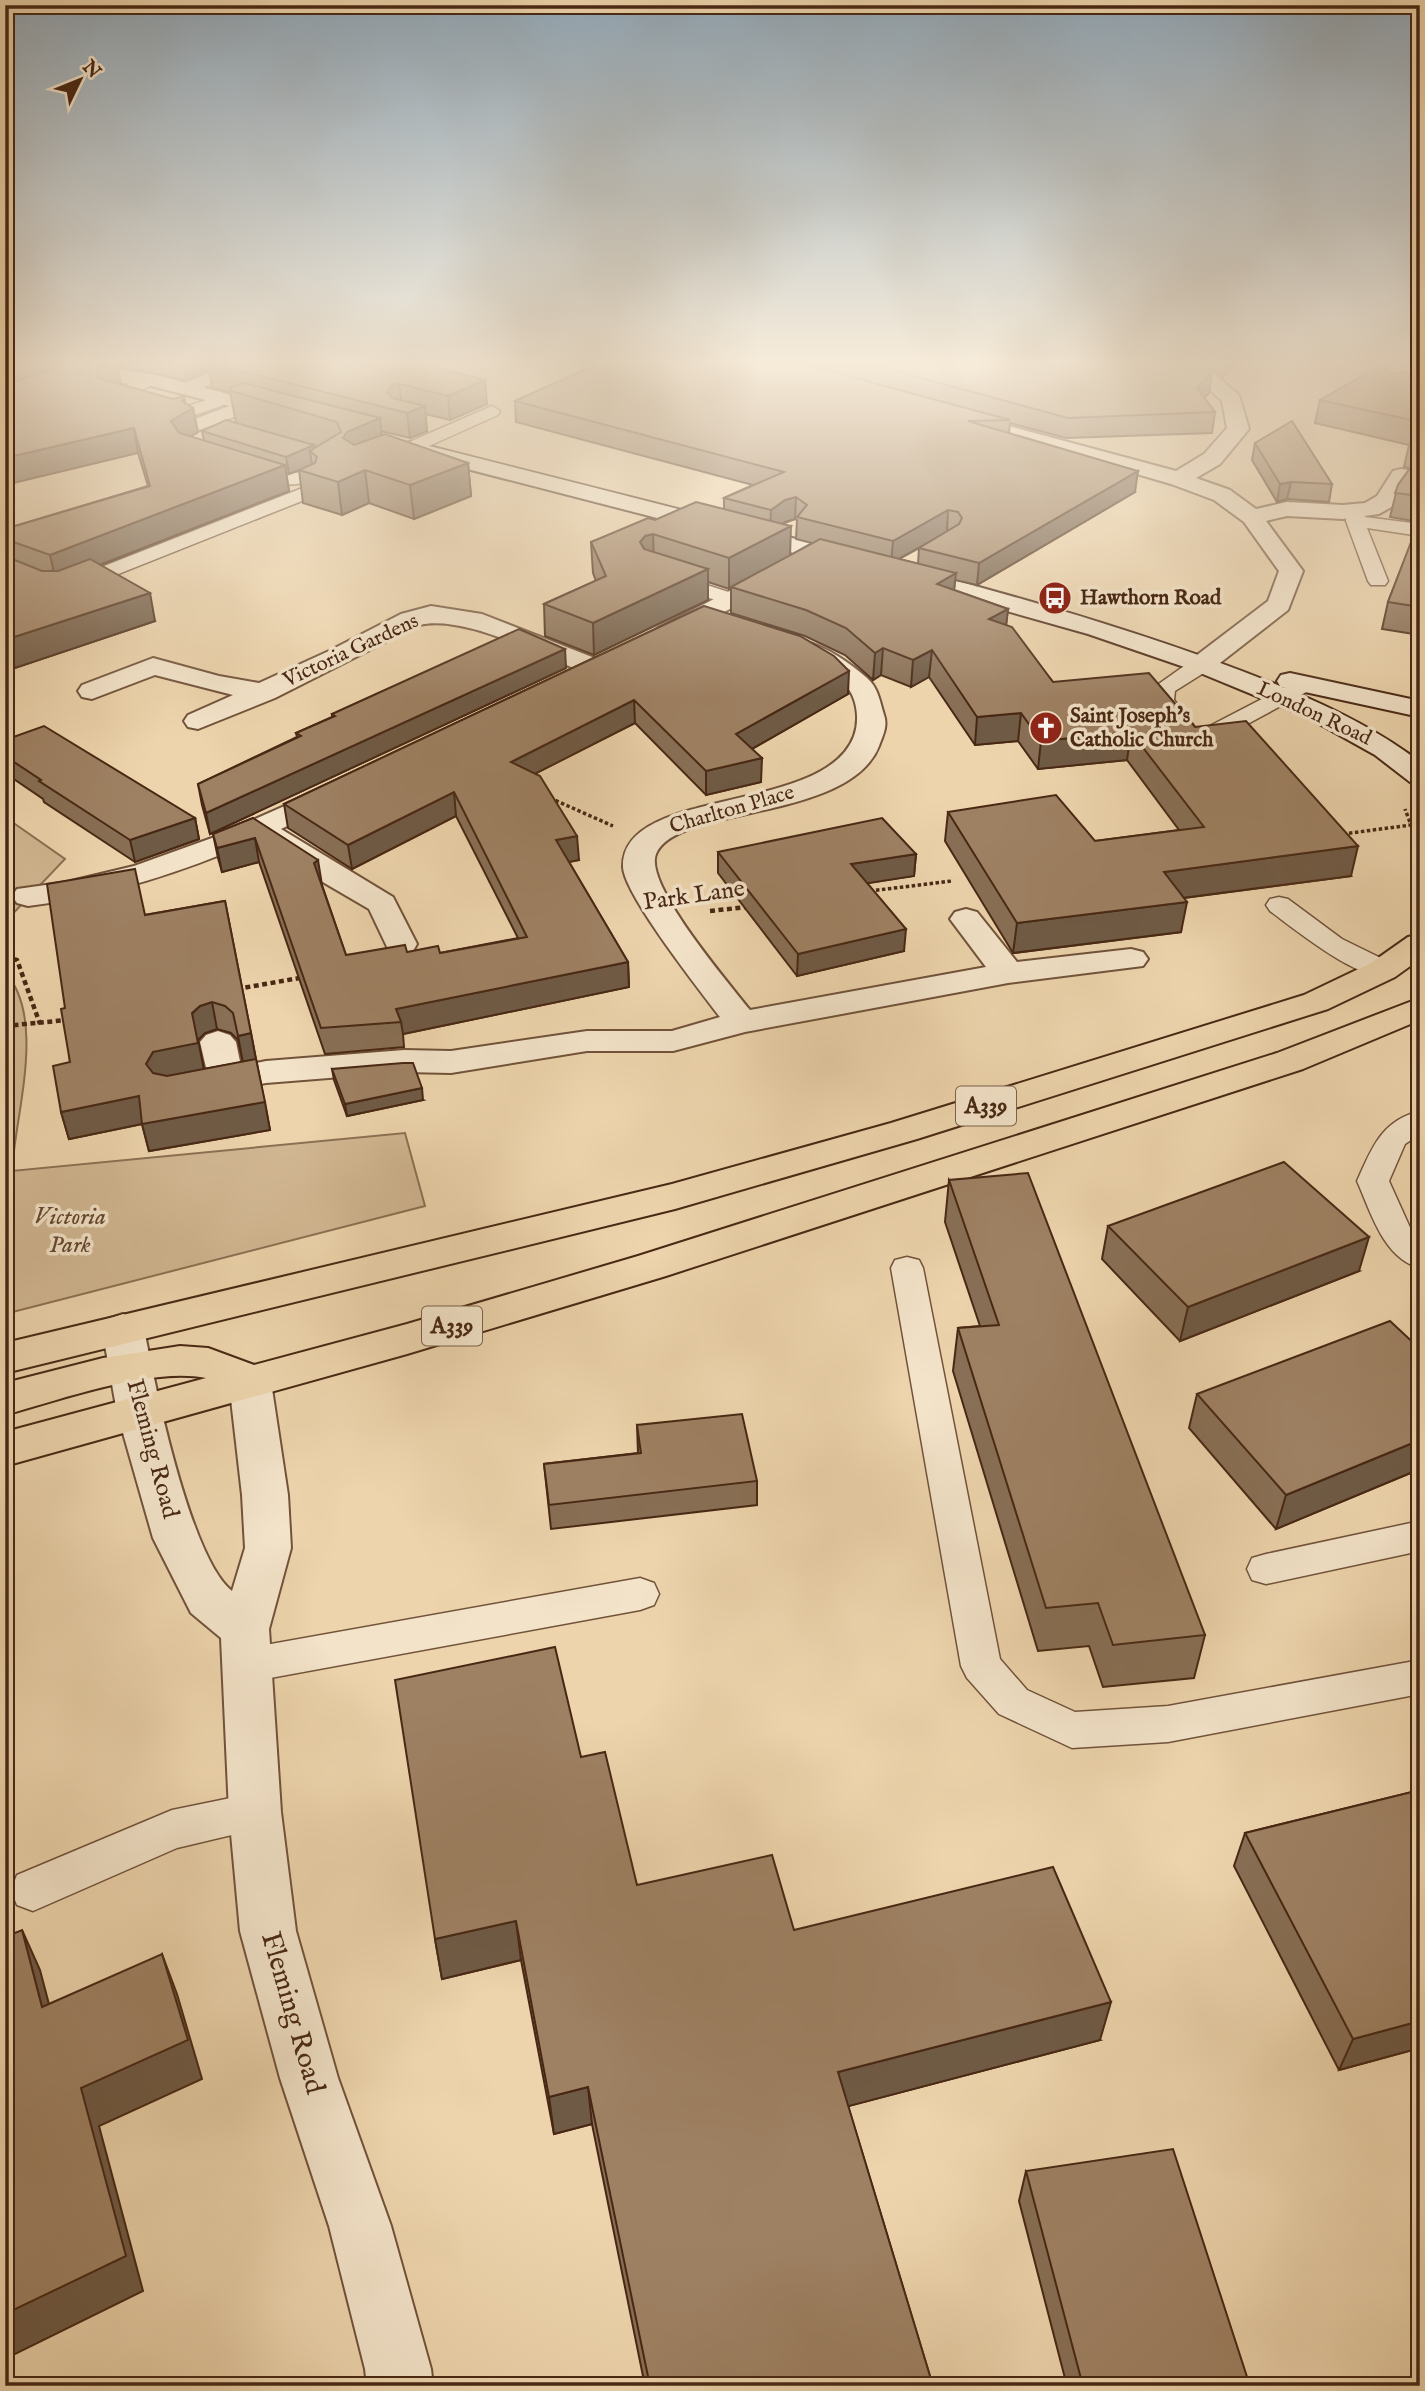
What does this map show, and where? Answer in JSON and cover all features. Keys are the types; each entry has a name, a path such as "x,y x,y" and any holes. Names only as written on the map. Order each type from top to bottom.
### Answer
{"highway":[{"name":"A339","path":"5,1399 127,1349 904,1131 1316,1002 1383,970 1420,944"},
{"name":"A339","path":"5,1449 250,1382 652,1266 1290,1061 1420,1008"},
{"name":"A339","path":"5,1358 127,1349"},
{"path":"127,1349 170,1362 200,1362 226,1368 250,1382"}],"street":[{"name":"London Road","path":"514,475 1048,614 1292,691 1420,709"},
{"path":"1163,475 1222,495 1252,517 1291,571 1279,605 1202,664"},
{"path":"1179,479 1186,475"},
{"path":"1252,517 1287,509 1356,516 1380,505 1401,476 1420,479"},
{"path":"558,686 702,616 816,553"},
{"name":"Victoria Gardens","path":"198,722 265,692 410,619 431,614 474,619 619,656"},
{"path":"702,616 742,628"},
{"name":"Charlton Place","path":"741,1022 664,917 638,869 639,855 660,831 680,822 787,796 826,779 858,758 873,724 862,687 829,660 782,639"},
{"name":"Victoria Gardens","path":"92,691 153,666 216,684 265,692"},
{"name":"London Road","path":"1292,691 1385,749 1420,776"},
{"path":"27,895 104,884 188,857 261,827 361,780"},
{"path":"261,827 308,860 382,904 401,944"},
{"path":"966,919 1008,973"},
{"path":"173,1090 266,1072 404,1061 451,1062 587,1041 673,1041 741,1022 1008,973 1131,960"},
{"path":"218,1042 227,1080"},
{"name":"Fleming Road","path":"127,1349 139,1412 176,1538 208,1599 247,1647"},
{"name":"Fleming Road","path":"250,1382 265,1495 268,1548 247,1647 256,1812 268,1931 309,2078 360,2226 398,2369 400,2386"}],"lane":[{"path":"262,475 288,483 313,475"},
{"path":"5,571 56,592 310,491"},
{"path":"1356,516 1420,530"},
{"path":"1356,516 1378,581"},
{"path":"774,542 794,527"},
{"path":"895,572 916,559"},
{"path":"653,573 731,599"},
{"path":"1202,664 1164,688 1163,701 1201,736 1292,691"},
{"path":"1279,905 1333,945 1383,970"},
{"path":"1420,1120 1392,1139 1373,1181 1399,1238 1420,1257"},
{"path":"907,1268 981,1666 1013,1702 1072,1730 1168,1724 1420,1677"},
{"path":"1266,1569 1420,1536"},
{"path":"247,1647 639,1594"},
{"path":"33,1890 172,1830 256,1812"}],"path":[{"path":"549,797 648,842"},
{"path":"1331,835 1411,825 1405,809"},
{"path":"868,892 963,880"},
{"name":"Park Lane","path":"664,917 759,905"},
{"path":"5,957 17,960 40,1024"},
{"path":"228,991 309,976"},
{"path":"5,1026 67,1020"},
{"path":"5,1048 10,1060 5,1083"}],"green space":[{"path":"5,817 65,859 5,922"},
{"name":"Victoria Park","path":"5,972 17,992 24,1015 26,1041 12,1171 405,1133 425,1206 5,1314"}],"building":[{"path":"147,475 260,475 50,555 5,539 5,529 150,486"},
{"path":"314,475 355,475 338,482"},
{"path":"379,475 437,475 410,485"},
{"path":"778,475 1132,475 979,563 919,548 959,524 962,518 958,512 948,510 893,541 797,517 807,505 796,497 785,500 771,510 724,498"},
{"path":"1274,475 1326,475 1332,484 1291,482 1280,484"},
{"path":"1406,475 1420,475 1420,496 1395,493"},
{"path":"696,502 791,526 729,558 653,534 645,536 640,542 644,549 708,569 593,623 544,604 606,576 591,542 648,518 655,520"},
{"path":"1420,519 1420,607 1388,602"},
{"path":"820,539 956,573 937,584 1008,609 989,619 1012,627 1053,682 1149,673 1195,727 1246,721 1358,846 1164,872 1187,902 1017,923 948,812 1056,795 1095,841 1204,827 1131,732 1041,741 1021,713 977,717 932,650 913,660 883,648 875,653 846,628 806,610 731,587"},
{"path":"5,556 42,571 58,571 90,559 150,593 8,639 5,637"},
{"path":"704,606 800,636 834,656 849,671 736,734 762,758 706,771 634,700 511,762 540,776 577,836 556,840 628,962 396,1009 401,1022 321,1028 255,838 217,848 213,834 253,818 318,860 314,863 346,955 405,945 407,952 438,946 440,953 527,937 454,792 348,845 284,804"},
{"path":"519,629 565,649 206,813 198,784 301,736 296,733 335,716 332,714"},
{"path":"44,726 195,818 130,840 5,756 5,740"},
{"path":"882,818 916,854 851,864 906,929 798,954 718,852"},
{"path":"135,869 145,915 225,901 251,1033 238,1036 233,1013 225,1006 212,1002 200,1006 192,1013 198,1043 153,1052 146,1064 153,1073 167,1076 256,1059 265,1102 142,1124 139,1096 61,1112 53,1066 70,1062 61,1009 65,1008 47,884"},
{"path":"413,1063 422,1088 345,1104 332,1069"},
{"path":"1284,1162 1369,1237 1188,1307 1108,1226"},
{"path":"1028,1173 1205,1635 1113,1645 1098,1603 1046,1608 958,1328 999,1325 949,1180"},
{"path":"1390,1321 1420,1349 1420,1440 1286,1495 1197,1394"},
{"path":"742,1414 757,1481 549,1505 544,1464 641,1453 637,1425"},
{"path":"555,1647 581,1757 605,1752 637,1885 772,1855 794,1930 1053,1867 1111,2002 838,2072 933,2386 650,2386 588,2087 549,2097 516,1921 435,1939 395,1680"},
{"path":"1420,1790 1420,2021 1353,2039 1245,1833"},
{"path":"22,1930 42,2007 162,1954 188,2040 81,2088 126,2256 5,2314 5,1937"},
{"path":"1173,2149 1250,2386 1083,2386 1026,2171"}],"place":[{"name":"Hawthorn Road","path":"1055,598"},
{"name":"Saint Joseph's Catholic Church","path":"1046,728"}]}
